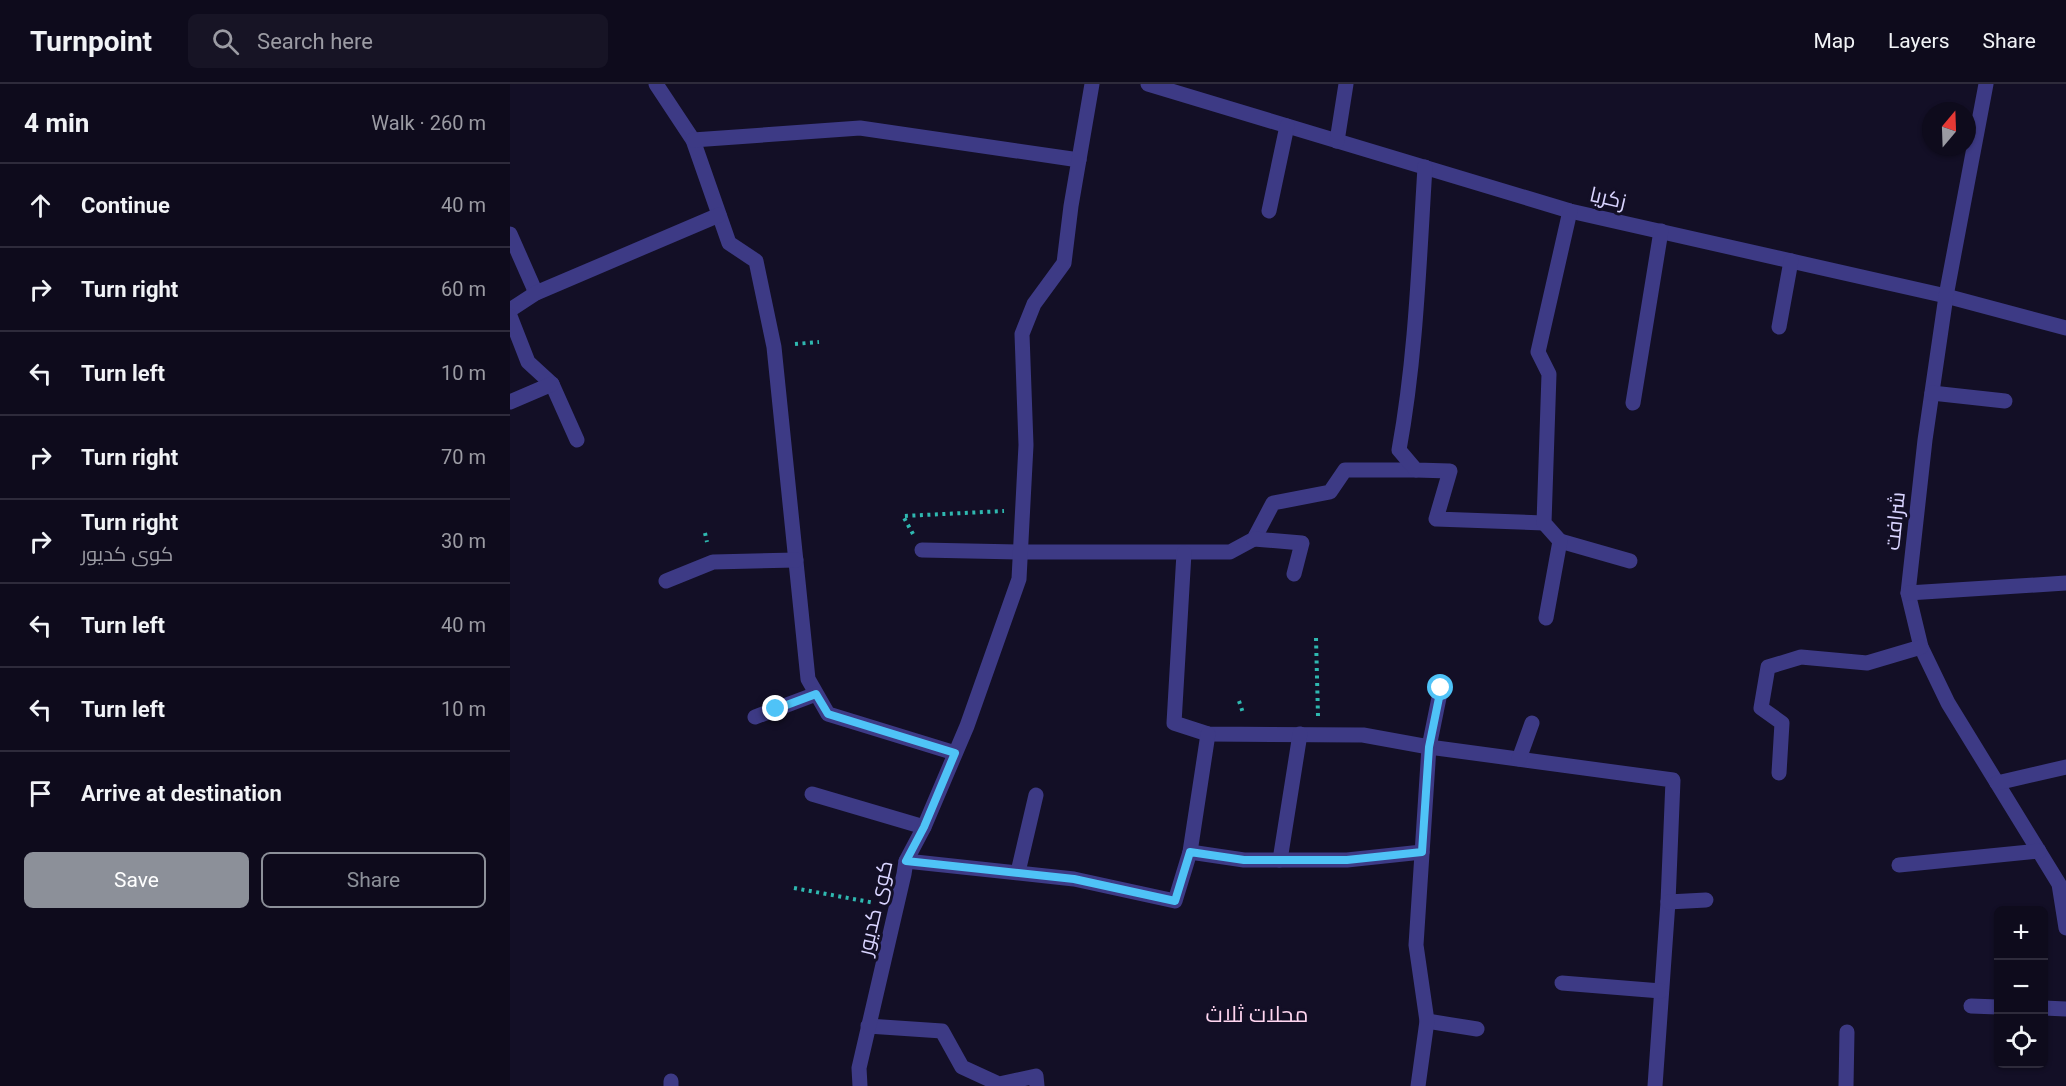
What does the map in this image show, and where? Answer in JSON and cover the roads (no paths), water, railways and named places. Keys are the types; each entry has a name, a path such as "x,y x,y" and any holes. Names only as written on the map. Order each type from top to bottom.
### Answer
{"street":[{"path":"656,84 693,140 729,243 756,261 774,347 808,679 828,714 955,753"},
{"name":"کوی کدیور","path":"860,1086 859,1068 906,861 924,827 955,753 1019,579 1026,445 1022,334 1034,304 1064,263 1078,160 1092,84"},
{"name":"زکریا","path":"1148,84 1570,211 1946,296 2066,328"},
{"path":"1337,141 1347,84"},
{"name":"شرافت","path":"1986,84 1946,296 1908,593 1921,647 1947,704 2059,884 2066,928"},
{"path":"1269,211 1287,126"},
{"path":"693,140 860,128 1078,160"},
{"path":"1416,470 1399,450 1407,403 1417,302 1425,167"},
{"path":"1570,211 1538,351 1549,374 1544,523 1560,541 1630,561"},
{"path":"510,310 536,293 719,215"},
{"path":"1633,403 1661,231"},
{"path":"510,234 536,293"},
{"path":"1779,327 1791,261"},
{"path":"510,316 528,362 552,384 578,440"},
{"path":"510,402 552,384"},
{"path":"1932,393 2005,401"},
{"path":"1254,539 1273,503 1330,492 1345,470 1450,471 1436,519 1544,523"},
{"path":"922,550 1230,552 1254,539 1302,543 1294,574"},
{"path":"1546,618 1560,541"},
{"path":"1184,553 1174,723 1208,734 1364,735 1429,747 1673,780 1668,902 1655,1086"},
{"path":"666,581 713,562 796,560"},
{"path":"1908,593 2066,583"},
{"path":"1779,772 1782,723 1761,708 1768,667 1801,657 1867,663 1921,647"},
{"path":"1418,1086 1427,1021 1416,945 1429,747 1441,688"},
{"path":"755,717 816,694"},
{"path":"1518,759 1532,723"},
{"path":"906,861 1074,879 1175,901 1190,852 1208,734"},
{"path":"1280,860 1300,734"},
{"path":"1997,783 2066,767"},
{"path":"812,794 924,827"},
{"path":"1018,872 1036,795"},
{"path":"1899,865 2039,851"},
{"path":"1190,852 1244,860 1347,860 1422,852"},
{"path":"1668,902 1706,900"},
{"path":"1562,983 1661,992"},
{"path":"1971,1006 1994,1007"},
{"path":"2048,1008 2066,1009"},
{"path":"1427,1021 1477,1029"},
{"path":"868,1026 942,1031 962,1067 999,1084 1036,1076 1036,1086"},
{"path":"1846,1086 1847,1032"}],"district":[{"name":"محلات ثلاث","path":"1257,1014"}]}
